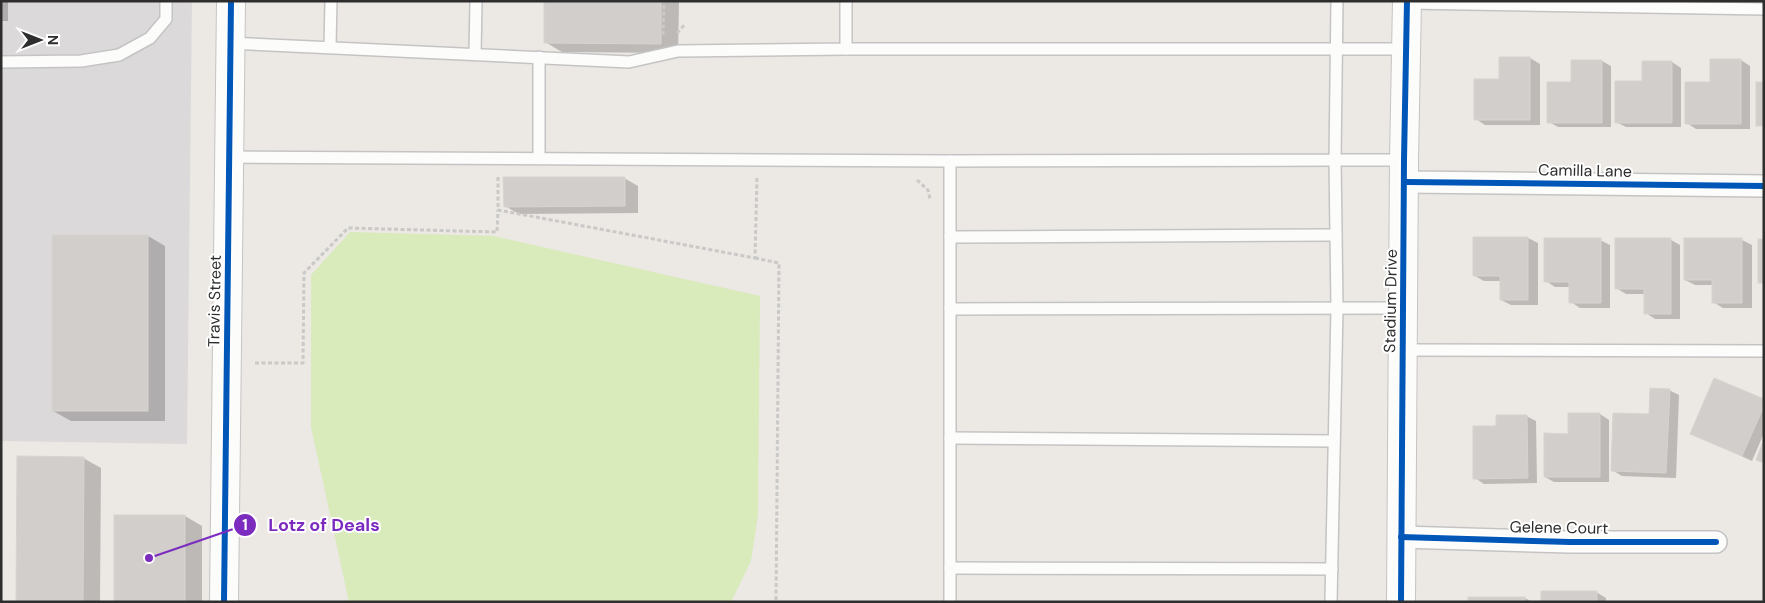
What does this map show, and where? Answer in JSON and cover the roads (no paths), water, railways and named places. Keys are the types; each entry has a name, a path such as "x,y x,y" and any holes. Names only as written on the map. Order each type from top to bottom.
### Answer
{"street":[{"name":"Travis Street","path":"224,602 231,1"},
{"name":"Stadium Drive","path":"1401,602 1407,2"},
{"name":"Camilla Lane","path":"1404,171 1764,186"},
{"name":"Gelene Court","path":"1401,538 1570,542 1716,542"}],"lane":[{"path":"1,62 81,61 119,55 150,38 166,19 166,1"},
{"path":"330,46 331,1"},
{"path":"475,54 476,1"},
{"path":"846,1 846,49"},
{"path":"1332,602 1337,308 1335,160 1338,49 1337,1"},
{"path":"1407,2 1764,9"},
{"path":"230,42 629,62 678,51 846,49 1406,49"},
{"path":"539,57 539,158"},
{"path":"229,157 950,162 1335,160 1404,171"},
{"path":"950,162 950,602"},
{"path":"950,237 1336,235"},
{"path":"950,308 1403,308"},
{"path":"1403,350 1764,351"},
{"path":"950,438 1334,441"},
{"path":"950,568 1332,569"}],"place":[{"name":"Lotz of Deals","path":"149,558"}]}
